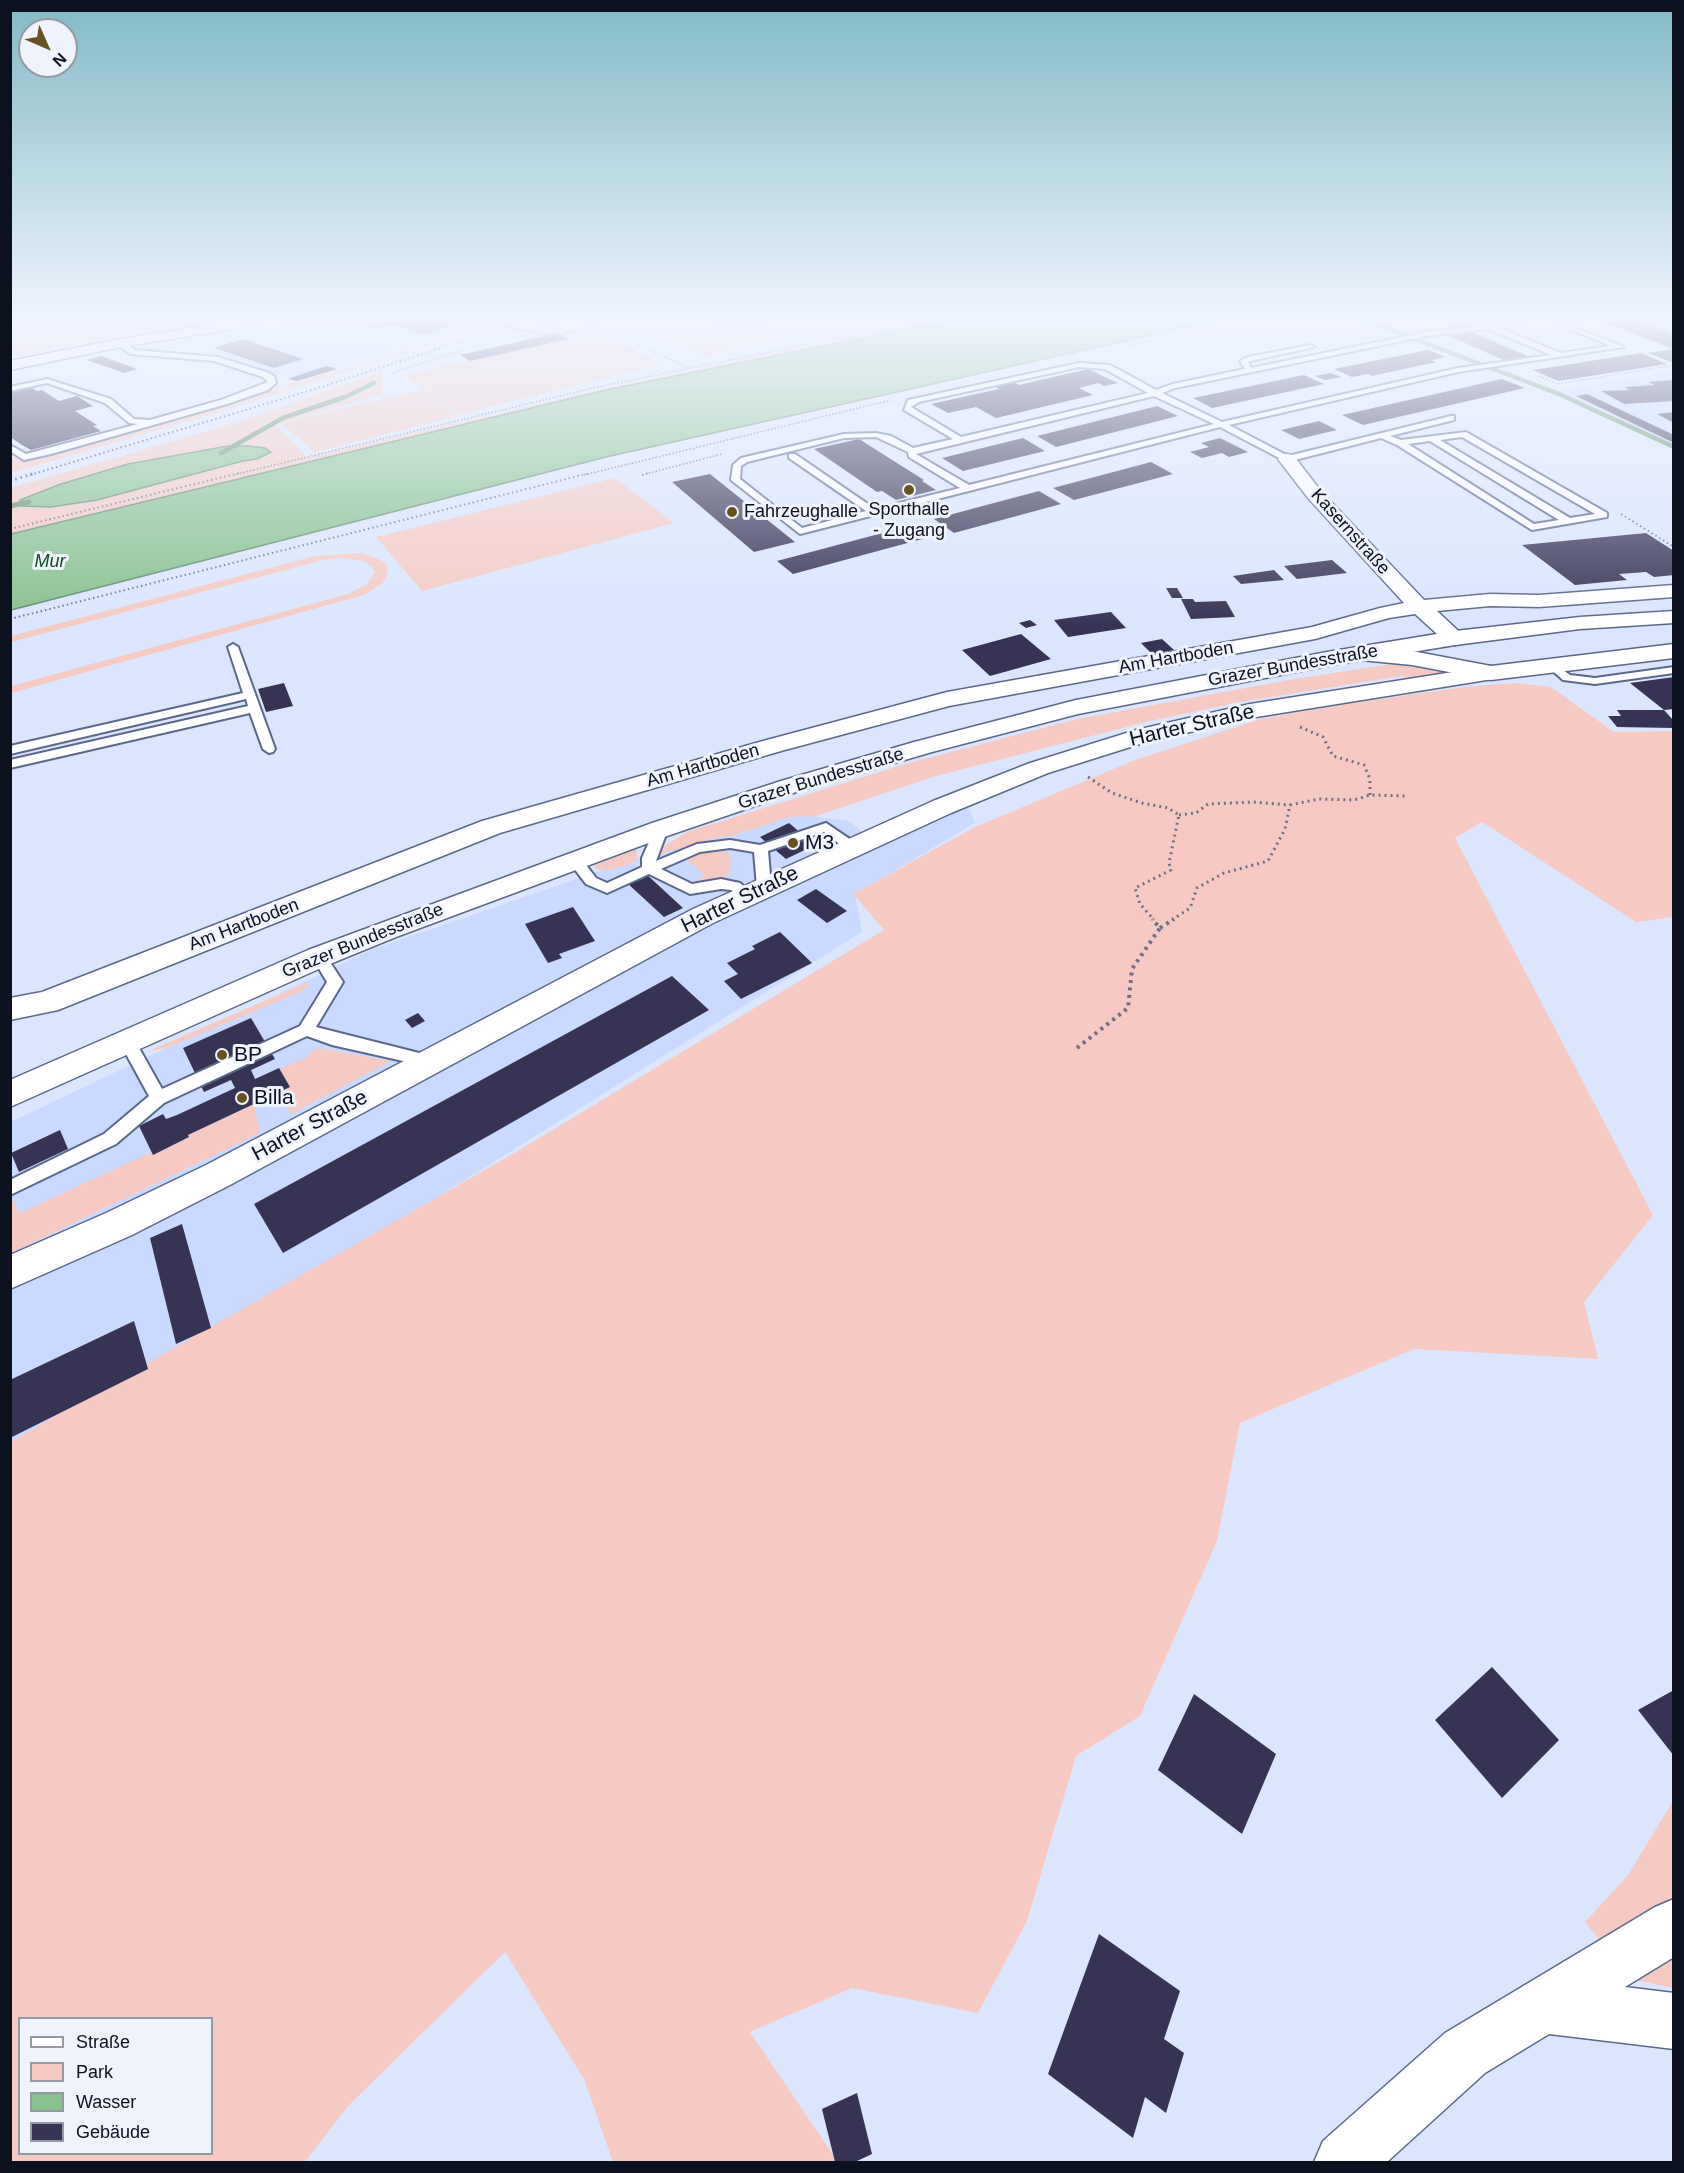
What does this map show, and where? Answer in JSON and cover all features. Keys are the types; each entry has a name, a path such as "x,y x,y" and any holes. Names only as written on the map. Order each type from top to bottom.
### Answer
{"street":[{"name":"Kasernstraße","path":"1287,459 1314,494 1419,607 1455,638"},
{"name":"Kasernstraße","path":"1393,579 1490,600"},
{"name":"Kasernstraße","path":"1419,607 1490,600 1539,601 1674,591"},
{"name":"Am Hartboden","path":"10,1009 47,1002 491,827 772,746 947,699 1314,633 1387,612 1419,607"},
{"name":"Grazer Bundesstraße","path":"10,1094 320,957 573,860 790,786 1076,707 1361,653 1455,638 1580,623 1674,617"},
{"name":"Harter Straße","path":"1455,638 1480,658 1496,665 1520,670"},
{"path":"1455,638 1444,649 1445,656 1474,672"},
{"name":"Harter Straße","path":"10,1273 119,1224 218,1175 670,934 756,891 852,847 1039,768 1136,738 1277,706 1474,672 1520,670 1674,651"},
{"path":"1361,653 1412,658 1474,672"},
{"path":"1344,2163 1465,2053 1674,1926"},
{"path":"1544,2005 1674,2021"}],"lane":[{"path":"10,447 24,457 148,423"},
{"name":"Kasernstraße","path":"932,423 959,440"},
{"path":"1029,423 912,451 888,438 862,434 825,439 759,456 737,465 735,480 800,531 1221,424"},
{"path":"1287,459 1429,423"},
{"name":"Kasernstraße","path":"1221,424 1287,459"},
{"path":"1381,435 1400,442 1532,527 1604,515 1463,434 1400,442"},
{"path":"1431,438 1568,521"},
{"path":"912,451 912,455 967,488"},
{"path":"792,456 873,512"},
{"path":"233,647 269,749"},
{"path":"1553,666 1567,678 1595,681 1674,670"},
{"path":"10,750 250,695"},
{"path":"10,764 255,708"},
{"path":"573,860 591,881 607,888 697,848 730,844 761,849 826,827 852,847"},
{"path":"649,869 648,858 661,829"},
{"path":"649,869 690,889 720,884 756,891 761,849"},
{"path":"10,1188 110,1139 158,1098 306,1030 335,982 320,957"},
{"path":"306,1030 332,1039 417,1058 426,1065"},
{"path":"128,1043 158,1098"}],"path":[{"path":"10,529 445,423"},
{"path":"10,620 338,535 797,423"},
{"path":"1615,510 1674,547"},
{"path":"1277,706 1301,728 1323,737 1333,756 1364,765 1370,779 1370,795"},
{"path":"1039,768 1064,780 1089,777 1112,793 1142,804 1168,808 1179,815 1196,813 1208,804 1252,802 1290,805 1319,799 1354,800 1370,795 1405,796"},
{"path":"1077,1048 1128,1008 1132,969 1160,928 1190,908 1197,888 1224,873 1268,861 1285,829 1290,805"},
{"path":"1160,928 1140,904 1135,888 1171,870 1169,863 1179,815"}],"shaded area":[{"path":"1627,423 1673,423 1673,445"},
{"path":"968,807 975,823 855,894 862,932 247,1316 11,1453 11,1122 371,950 643,856 793,814 849,821 876,843"}],"green space":[{"path":"154,423 181,423 11,473 11,457 31,460"},
{"path":"234,423 278,423 275,424 307,458 455,423 468,423 11,534 11,488"},
{"path":"280,423 428,423 315,452"},
{"path":"615,478 674,523 422,591 376,537"},
{"path":"361,553 379,559 387,565 388,571 383,583 364,595 11,693 11,686 348,594 367,584 375,572 363,561 343,558 328,559 11,642 11,636 315,556"},
{"path":"1405,662 1466,673 1414,680 1402,676 1240,702 1150,721 936,776 813,817 786,818 734,835 714,838 657,855 661,848 687,832 905,764 1077,719 1294,679"},
{"path":"1518,683 1551,687 1614,732 1673,731 1673,917 1636,922 1482,822 1455,838 1653,1215 1584,1302 1598,1359 1414,1349 1240,1423 1217,1541 1140,1716 1076,1756 1027,1921 978,2013 852,1988 750,2032 838,2162 613,2162 584,2079 505,1952 349,2105 305,2162 11,2162 10,1442 516,1152 884,930 853,894 975,827 1135,760 1260,719 1471,686"},
{"path":"636,849 638,859 630,864 609,870 595,869 595,865"},
{"path":"704,851 722,851 731,855 729,873 725,878 692,882 706,876 686,859 669,865"},
{"path":"308,982 308,986 298,993 171,1046 153,1051 153,1049"},
{"path":"319,1048 391,1061 291,1114 277,1094 290,1087 280,1069 309,1056 307,1054"},
{"path":"254,1104 260,1133 11,1253 12,1199 20,1213 152,1152 153,1155 188,1135"},
{"path":"1673,1801 1673,1988 1630,1979 1585,1922 1628,1875"}],"water":[{"name":"Mur","path":"468,423 756,423 606,457 11,610 11,534"},
{"path":"228,446 265,448 271,452 257,459 97,500 51,507 21,506 19,504 20,500 61,484 128,464"}],"building":[{"path":"10,423 94,423 97,425 93,426 101,431 31,450 10,437"},
{"path":"1087,423 1149,423 1056,447 1037,436"},
{"path":"1309,423 1324,423 1337,430 1299,439 1281,430"},
{"path":"1633,423 1649,423 1674,435 1674,443"},
{"path":"1023,438 1045,451 963,471 942,458"},
{"path":"1220,438 1248,452 1229,457 1222,453 1202,458 1190,452 1209,447 1201,443"},
{"path":"859,439 936,490 896,500 882,491 877,492 814,449"},
{"path":"1151,462 1173,474 1074,500 1053,488"},
{"name":"Fahrzeughalle","path":"710,474 795,542 754,552 672,482"},
{"path":"1039,491 1061,504 954,533 934,519"},
{"name":"Fahrzeughalle","path":"920,523 937,535 793,574 777,561"},
{"path":"1646,533 1674,551 1674,575 1654,577 1646,572 1619,574 1627,580 1575,585 1522,545"},
{"path":"1332,560 1347,573 1297,579 1284,566"},
{"path":"1274,570 1284,580 1241,584 1233,576"},
{"path":"1166,588 1177,588 1183,598 1172,598"},
{"path":"1181,599 1193,599 1195,602 1226,601 1235,617 1191,619"},
{"path":"1111,612 1126,628 1068,637 1054,620"},
{"path":"1030,620 1037,625 1026,628 1019,623"},
{"path":"1021,634 1051,659 990,676 962,650"},
{"path":"1162,639 1174,650 1152,654 1141,643"},
{"path":"1674,677 1674,709 1664,710 1630,683"},
{"path":"284,683 293,706 266,712 258,689"},
{"path":"1617,710 1664,710 1674,721 1674,728 1617,727 1608,716 1621,716"},
{"path":"789,823 815,845 786,859 760,837"},
{"path":"645,873 683,908 664,917 626,882"},
{"path":"816,889 847,911 827,923 797,900"},
{"path":"573,907 595,941 559,954 562,958 548,963 525,924"},
{"path":"780,932 812,963 741,999 724,981 738,974 727,963 755,949 752,946"},
{"path":"672,976 709,1010 283,1253 254,1204"},
{"path":"418,1013 425,1021 412,1028 405,1020"},
{"path":"251,1018 275,1059 251,1070 255,1079 279,1068 290,1087 188,1135 189,1137 153,1155 139,1126 163,1114 166,1119 177,1115 235,1088 231,1080 204,1092 183,1048"},
{"path":"60,1130 68,1149 19,1172 11,1153"},
{"path":"182,1224 211,1328 176,1344 150,1238"},
{"path":"134,1321 148,1369 10,1438 10,1380"},
{"path":"1492,1667 1559,1740 1502,1798 1435,1720"},
{"path":"1674,1690 1674,1756 1638,1710"},
{"path":"1194,1694 1276,1754 1242,1834 1158,1770"},
{"path":"1099,1934 1180,1991 1164,2039 1184,2053 1166,2113 1145,2097 1133,2138 1048,2074"},
{"path":"857,2093 872,2154 855,2162 835,2162 822,2109"}],"waterway":[{"path":"221,453 273,423"},
{"path":"1623,423 1674,447"},
{"path":"10,506 29,502"}],"railway":[{"path":"30,475 201,423"},
{"path":"10,481 35,473"}],"place":[{"name":"Sporthalle - Zugang","path":"909,490"},
{"name":"Fahrzeughalle","path":"732,512"},
{"name":"M3","path":"793,843"},
{"name":"BP","path":"222,1055"},
{"name":"Billa","path":"242,1098"}]}
